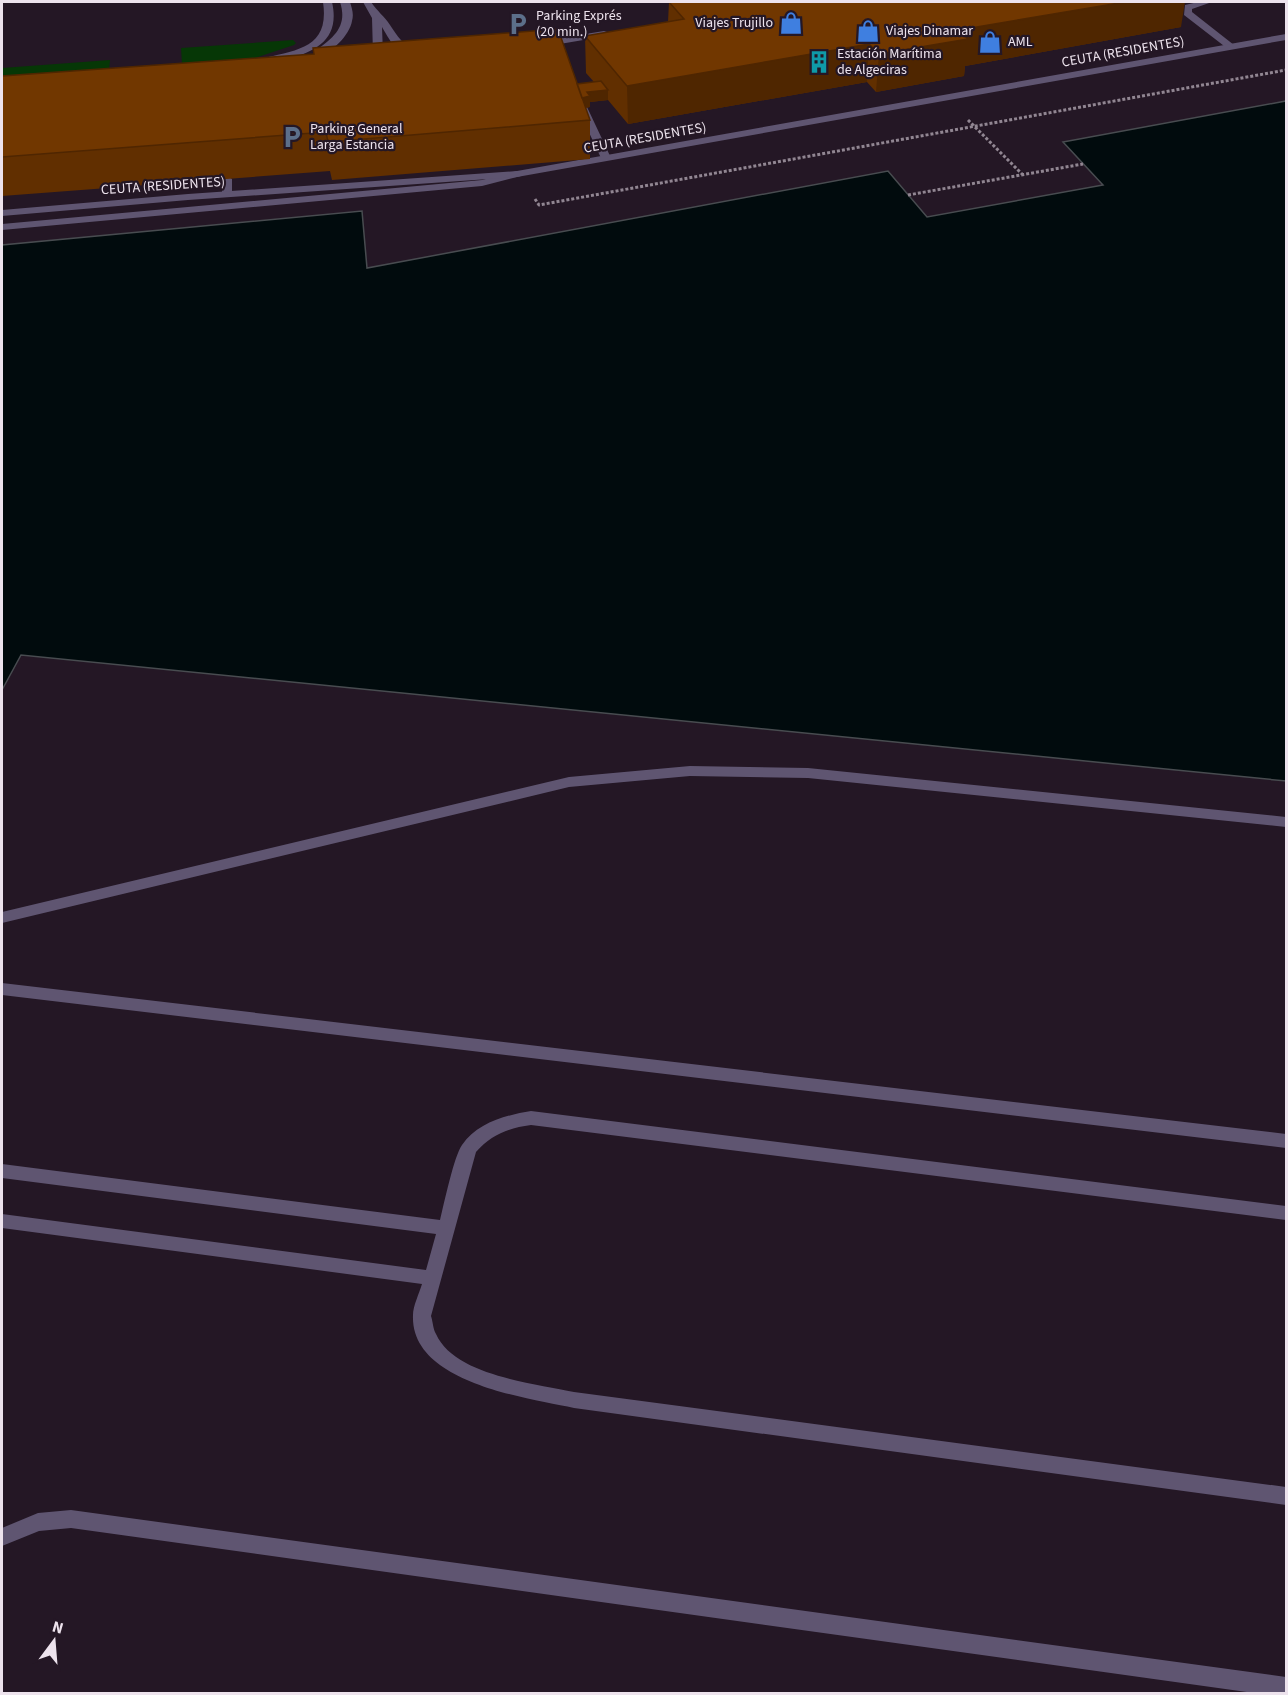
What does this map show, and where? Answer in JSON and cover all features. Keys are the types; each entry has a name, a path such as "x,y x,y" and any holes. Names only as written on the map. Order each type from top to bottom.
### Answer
{"street":[{"path":"310,57 327,34 331,23 328,2"},
{"path":"257,67 310,57 328,47 348,25 350,13 345,2"},
{"path":"368,2 377,18 385,24 401,48 422,56"},
{"path":"1207,2 1188,7 1187,13 1231,47"},
{"path":"360,66 377,57 377,18"},
{"path":"529,46 615,32"},
{"name":"CEUTA (RESIDENTES)","path":"2,213 227,194 517,174 1287,37"},
{"path":"540,44 548,52"},
{"path":"578,99 606,158"},
{"path":"2,227 482,183 517,174"},
{"path":"227,179 227,194"},
{"path":"2,918 569,782 690,771 808,773 1287,822"},
{"path":"2,989 1287,1141"},
{"path":"1287,1213 531,1118 495,1126 480,1136 468,1149 422,1316 428,1339 444,1360 467,1375 574,1400 1287,1496"},
{"path":"2,1171 445,1228"},
{"path":"2,1221 432,1278"},
{"path":"2,1537 38,1522 71,1519 1287,1687"}],"path":[{"path":"539,205 1287,70"},
{"path":"908,195 1083,164"}],"green space":[{"path":"293,40 296,43 294,45 255,58 182,64 181,48"},
{"path":"110,60 109,70 2,78 2,68"}],"shaded area":[{"path":"1286,101 1286,781 21,655 2,690 2,245 362,211 367,268 888,171 927,217 1103,185 1063,142"}],"building":[{"path":"669,2 1125,2 959,30 968,39 879,54 869,44 627,86 585,36 684,19"},
{"path":"558,29 590,120 328,142 326,132 2,157 2,76 314,54 313,48"},
{"path":"601,81 608,90 587,92 590,96 582,98 577,84"}],"place":[{"name":"Viajes Trujillo","path":"791,23"},
{"name":"Parking Exprés (20 min.)","path":"518,24"},
{"name":"Viajes Dinamar","path":"868,31"},
{"name":"AML","path":"990,42"},
{"name":"Estación Marítima de Algeciras","path":"819,62"},
{"name":"Parking General Larga Estancia","path":"292,137"}]}
